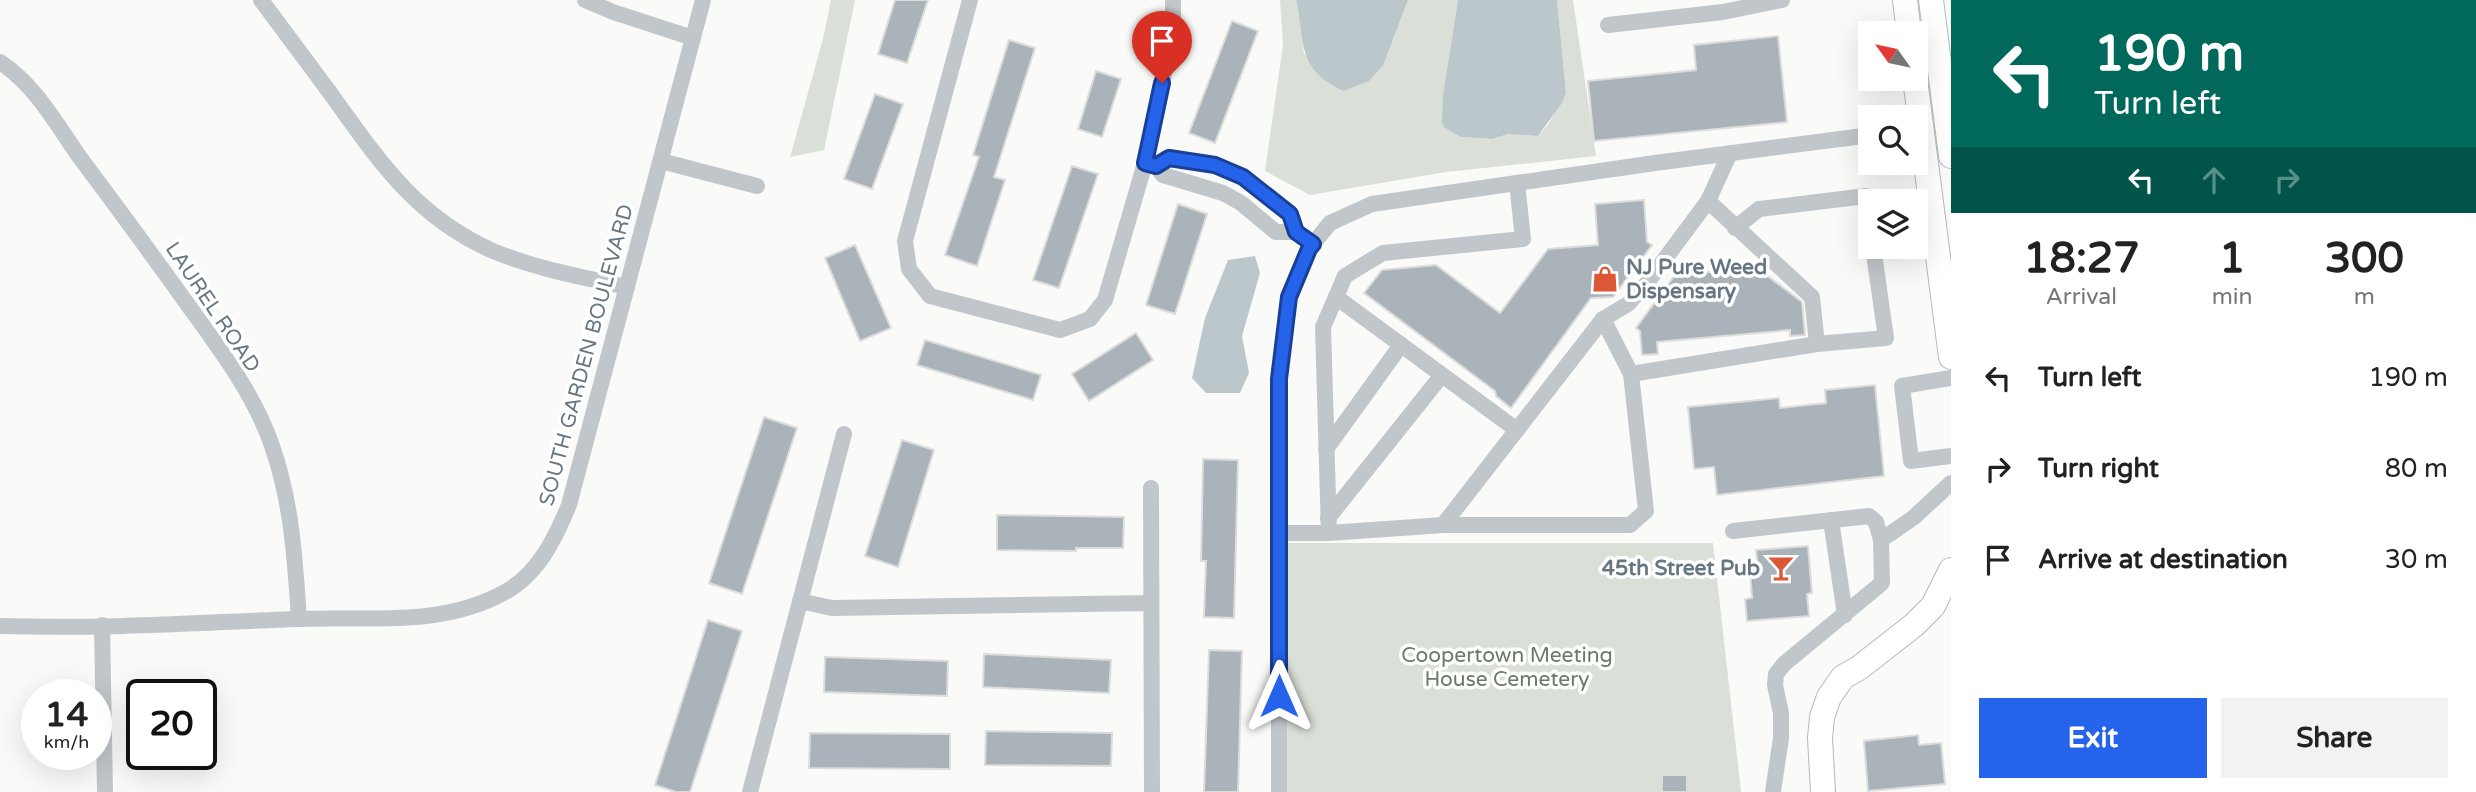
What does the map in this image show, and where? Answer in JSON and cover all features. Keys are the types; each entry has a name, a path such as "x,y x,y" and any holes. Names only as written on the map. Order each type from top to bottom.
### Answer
{"highway":[{"path":"1905,0 1908,21"},
{"path":"1931,0 1946,83 1951,156"},
{"path":"1925,175 1951,357"},
{"path":"1823,792 1820,738 1822,717 1829,697 1843,677 1858,668 1933,606 1951,570"}],"street":[{"path":"261,0 392,177 431,214 452,229 495,252 558,272 627,287"},
{"path":"585,0 693,38"},
{"name":"SOUTH GARDEN BOULEVARD","path":"0,626 424,618 475,606 528,576 553,539 569,505 703,0"},
{"path":"970,0 905,241 909,269 930,296 1060,330 1090,319 1105,300 1151,164 1173,30 1173,0"},
{"path":"1608,25 1723,12 1782,0"},
{"name":"LAUREL ROAD","path":"0,62 21,79 47,108 80,158 213,340 252,402 271,443 284,486 295,554 299,619"},
{"path":"1279,792 1279,379 1289,297 1309,249 1330,223 1372,204 1858,137"},
{"path":"1443,525 1603,319 1628,304 1647,283 1708,201 1730,153"},
{"path":"1151,164 1169,158 1215,165 1243,177 1290,214 1296,232"},
{"path":"661,161 757,186"},
{"path":"1151,164 1163,175 1201,185 1241,203 1276,232 1296,232 1313,244"},
{"path":"1329,526 1323,327 1345,276 1383,253 1523,239 1517,183"},
{"path":"1735,228 1759,209 1858,197"},
{"path":"1708,201 1812,297 1817,344"},
{"path":"1631,374 1817,344 1886,338 1875,259"},
{"path":"1336,297 1517,430"},
{"path":"1279,533 1329,526 1630,524 1646,511 1631,374 1603,319"},
{"path":"1326,449 1401,345"},
{"path":"1329,526 1442,375"},
{"path":"1951,378 1902,386 1911,461 1951,456"},
{"path":"750,792 844,434"},
{"path":"1881,540 1913,518 1951,483"},
{"path":"1151,488 1152,792"},
{"path":"1733,531 1869,516 1876,522 1881,540 1882,583 1784,664 1776,674 1781,738 1773,792"},
{"path":"1831,520 1845,615"},
{"path":"800,601 832,608 1151,603"},
{"path":"102,625 105,792"}],"green space":[{"path":"831,0 855,0 824,150 790,157 823,39"},
{"path":"1280,0 1296,0 1304,54 1384,65 1408,0 1458,0 1443,95 1461,137 1492,139 1508,134 1538,136 1548,125 1566,92 1557,0 1573,0 1596,156 1446,172 1310,195 1265,171 1283,45"},
{"name":"Coopertown Meeting House Cemetery","path":"1285,543 1713,543 1741,792 1287,792"}],"shaded area":[{"path":"1296,0 1408,0 1384,64 1369,81 1343,91 1327,82 1312,67 1304,49"},
{"path":"1458,0 1557,0 1566,92 1562,103 1538,136 1508,134 1492,139 1461,137 1444,127 1443,95"},
{"path":"1255,256 1260,273 1242,336 1249,373 1240,393 1206,393 1192,378 1205,318 1228,260"}],"building":[{"path":"895,0 928,0 907,63 878,54"},
{"path":"1232,21 1258,31 1215,143 1189,133"},
{"path":"1778,36 1787,122 1594,141 1588,81 1696,70 1694,45"},
{"path":"1009,40 1035,48 994,177 1005,180 977,266 945,255 979,157 973,155"},
{"path":"1096,71 1121,79 1102,137 1078,129"},
{"path":"875,94 903,104 872,189 844,179"},
{"path":"1072,166 1098,174 1059,288 1033,280"},
{"path":"1644,200 1647,242 1652,245 1613,297 1591,298 1511,408 1496,396 1495,391 1364,293 1382,270 1436,265 1500,313 1548,249 1598,245 1595,204"},
{"path":"1178,204 1207,214 1175,314 1146,305"},
{"path":"855,245 891,328 860,341 825,258"},
{"path":"1757,268 1802,302 1805,335 1790,336 1790,330 1657,342 1658,354 1642,355 1640,331 1636,328 1675,275"},
{"path":"1136,333 1153,360 1089,401 1072,374"},
{"path":"925,340 1041,375 1033,400 917,365"},
{"path":"1875,385 1884,476 1717,495 1714,467 1694,469 1688,407 1779,398 1780,408 1826,403 1825,390"},
{"path":"764,417 797,428 742,594 709,583"},
{"path":"902,440 934,450 898,567 865,556"},
{"path":"1203,459 1238,460 1234,618 1204,617 1206,561 1201,561"},
{"path":"997,515 1124,517 1123,548 1076,548 1076,551 997,550"},
{"path":"1808,546 1812,593 1807,594 1809,616 1747,621 1745,599 1752,598 1750,569 1758,568 1756,550"},
{"path":"708,620 742,631 690,792 676,792 655,785"},
{"path":"1209,650 1242,651 1238,792 1204,792"},
{"path":"984,654 1111,660 1109,693 983,687"},
{"path":"825,657 948,661 947,696 824,692"},
{"path":"986,731 1112,733 1111,766 985,765"},
{"path":"810,733 950,734 950,769 809,768"},
{"path":"1918,735 1919,745 1941,743 1945,784 1868,791 1864,741"},
{"path":"1662,775 1687,775 1687,792 1662,792"}],"place":[{"name":"NJ Pure Weed Dispensary","path":"1605,279"},
{"name":"45th Street Pub","path":"1781,568"}],"route":[{"path":"1162,83 1145,163 1156,166 1169,158 1215,165 1243,177 1290,214 1296,232 1313,244 1289,297 1279,379 1279,696"}]}
